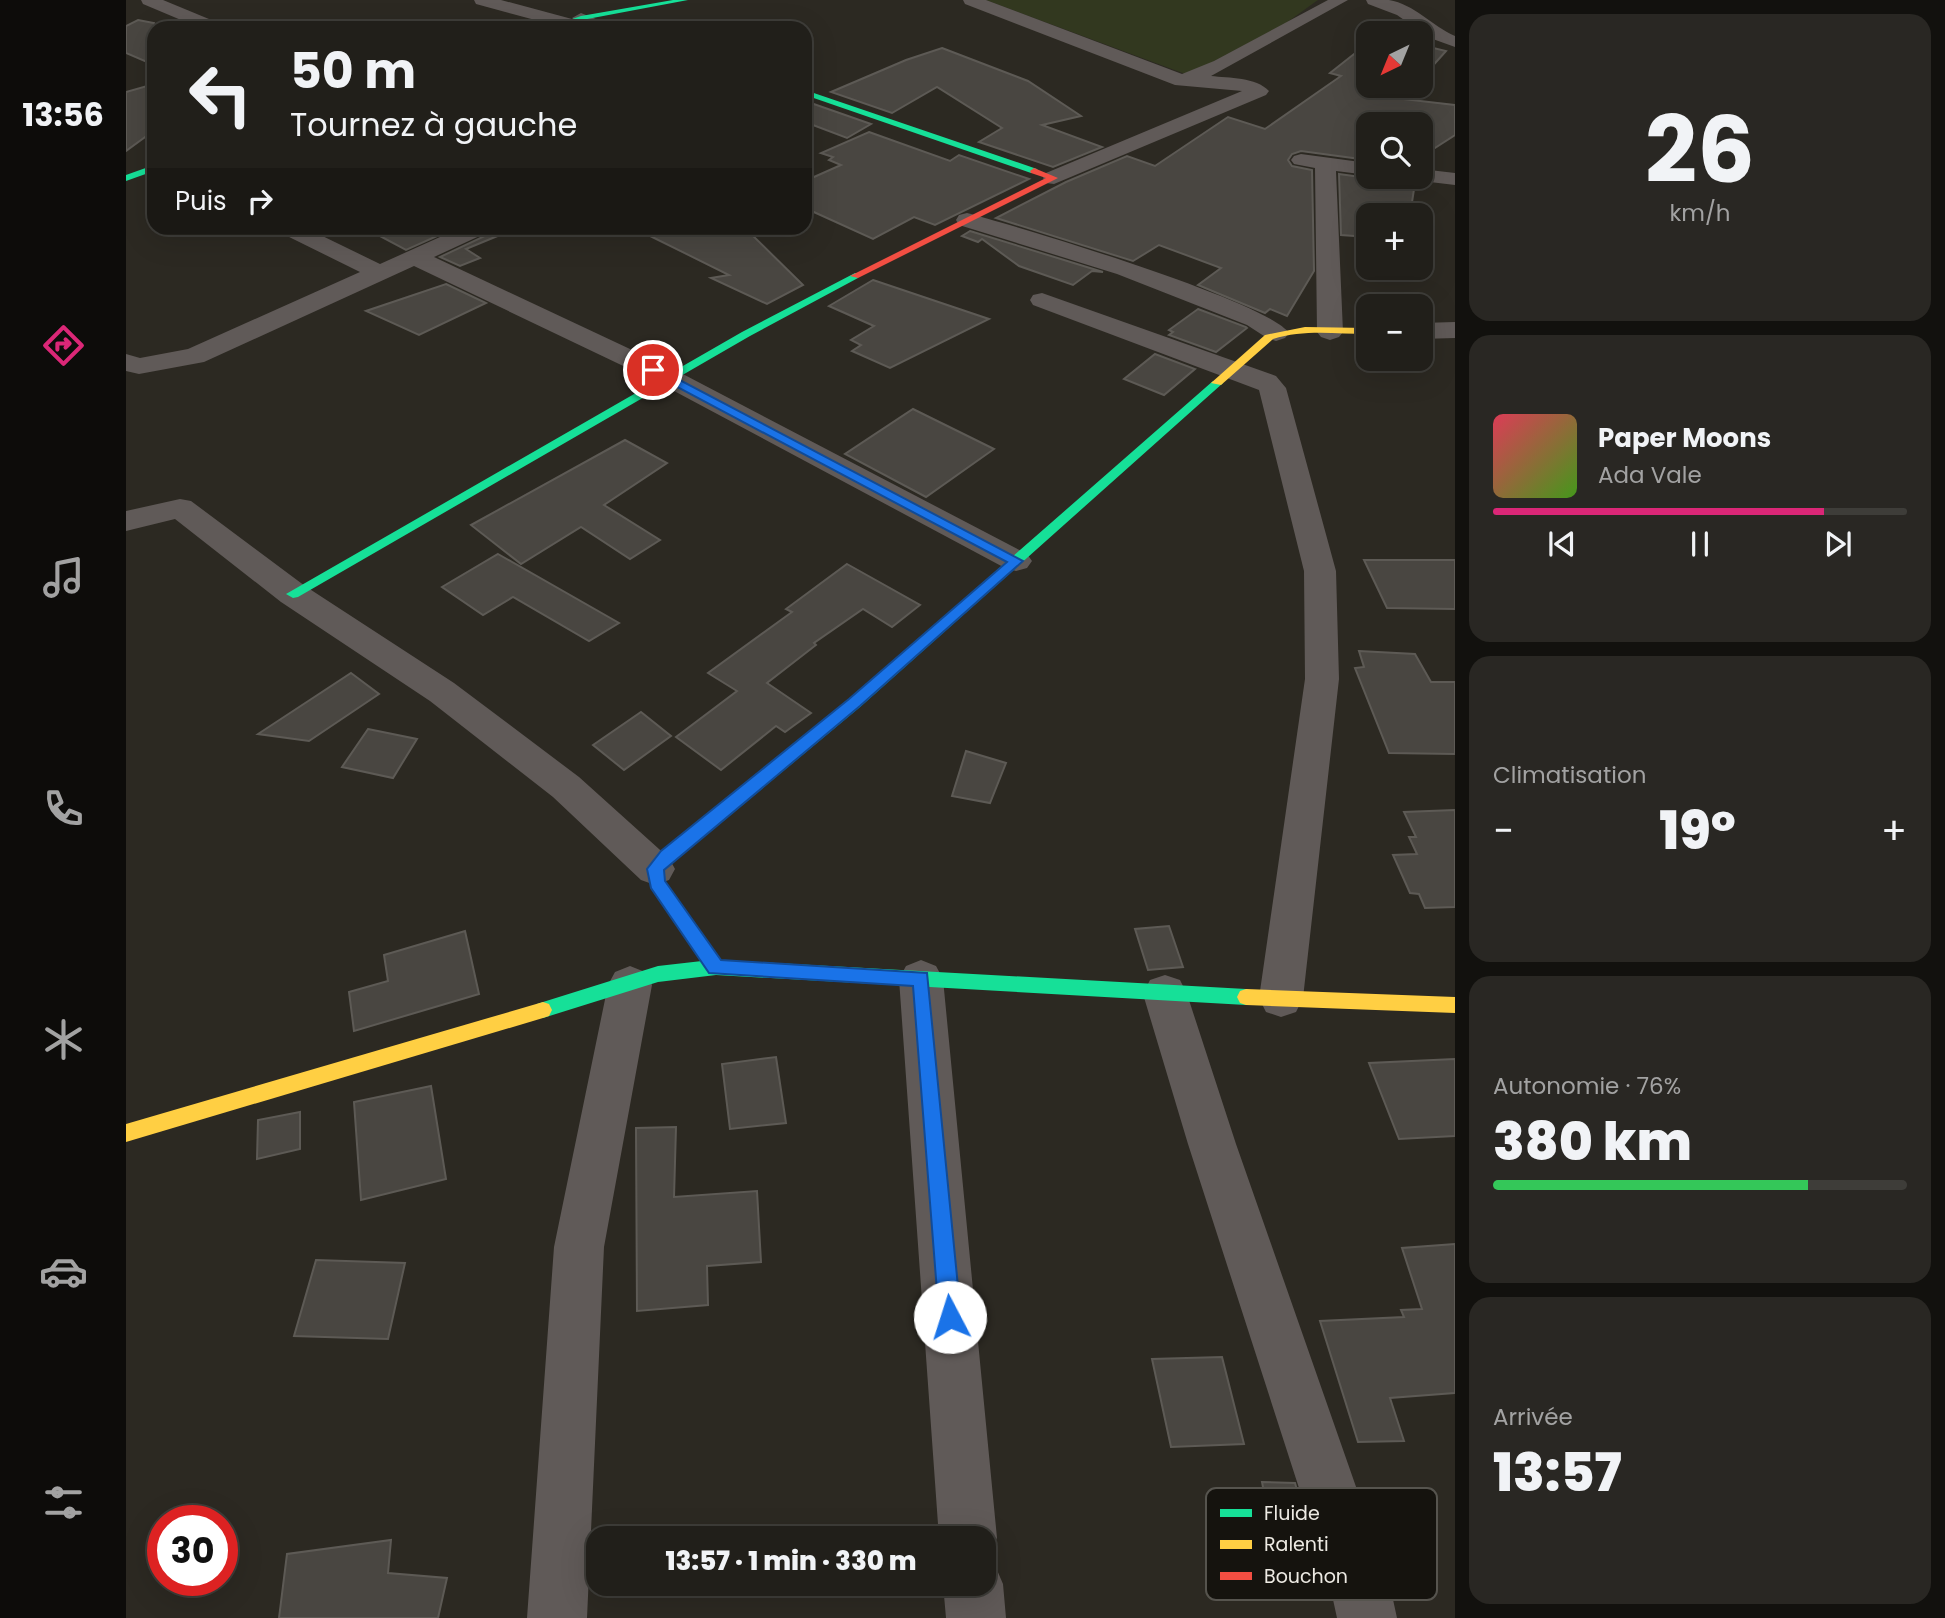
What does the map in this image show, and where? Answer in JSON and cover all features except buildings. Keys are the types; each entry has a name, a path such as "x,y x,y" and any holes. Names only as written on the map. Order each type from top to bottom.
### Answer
{"street":[{"path":"149,0 198,21"},
{"path":"482,0 559,21"},
{"path":"576,21 685,0"},
{"path":"293,594 815,296 1054,178 1259,91 1247,86 1173,79 971,0"},
{"path":"1189,79 1222,65 1340,0"},
{"path":"1374,0 1403,11 1436,34 1455,42"},
{"path":"812,94 1054,178"},
{"path":"1301,160 1356,167"},
{"path":"1325,163 1329,225 1330,332"},
{"path":"126,178 147,170"},
{"path":"1433,176 1455,179"},
{"path":"967,220 1083,254 1171,286 1256,320 1276,333 1356,331"},
{"path":"303,235 379,272"},
{"path":"126,362 139,366 195,356 462,235"},
{"path":"413,256 670,378 1016,561"},
{"path":"1042,300 1235,370 1266,382 1272,388 1320,571 1322,679 1281,998"},
{"path":"1433,331 1455,330"},
{"path":"655,869 667,856 855,703 1276,333"},
{"path":"126,521 180,508 293,594 442,692 566,786 655,869 657,883 716,967"},
{"path":"126,1133 328,1076 630,985 658,974 716,967 1327,1002 1455,1005"},
{"path":"921,979 967,1526"},
{"path":"557,1618 579,1247 630,985"},
{"path":"1165,993 1212,1144 1328,1488"},
{"path":"974,1596 976,1618"},
{"path":"1363,1600 1367,1618"}],"green space":[{"path":"986,0 1318,0 1286,23 1188,75"}],"traffic: fast":[{"path":"572,21 685,0"},
{"path":"812,94 1034,171"},
{"path":"126,178 147,170"},
{"path":"293,594 746,334 855,276"},
{"path":"716,967 657,883 655,869 667,856 855,703 1217,383"},
{"path":"543,1010 658,974 716,967 1246,997"}],"traffic: slow":[{"path":"1217,383 1269,337 1305,330 1356,331"},
{"path":"1246,997 1455,1005"},
{"path":"126,1133 543,1010"}],"traffic: jam":[{"path":"855,276 1054,178 1034,171"}],"route":[{"path":"653,370 1016,561 855,703 667,856 655,869 657,883 716,967 921,979 950,1317"}]}
